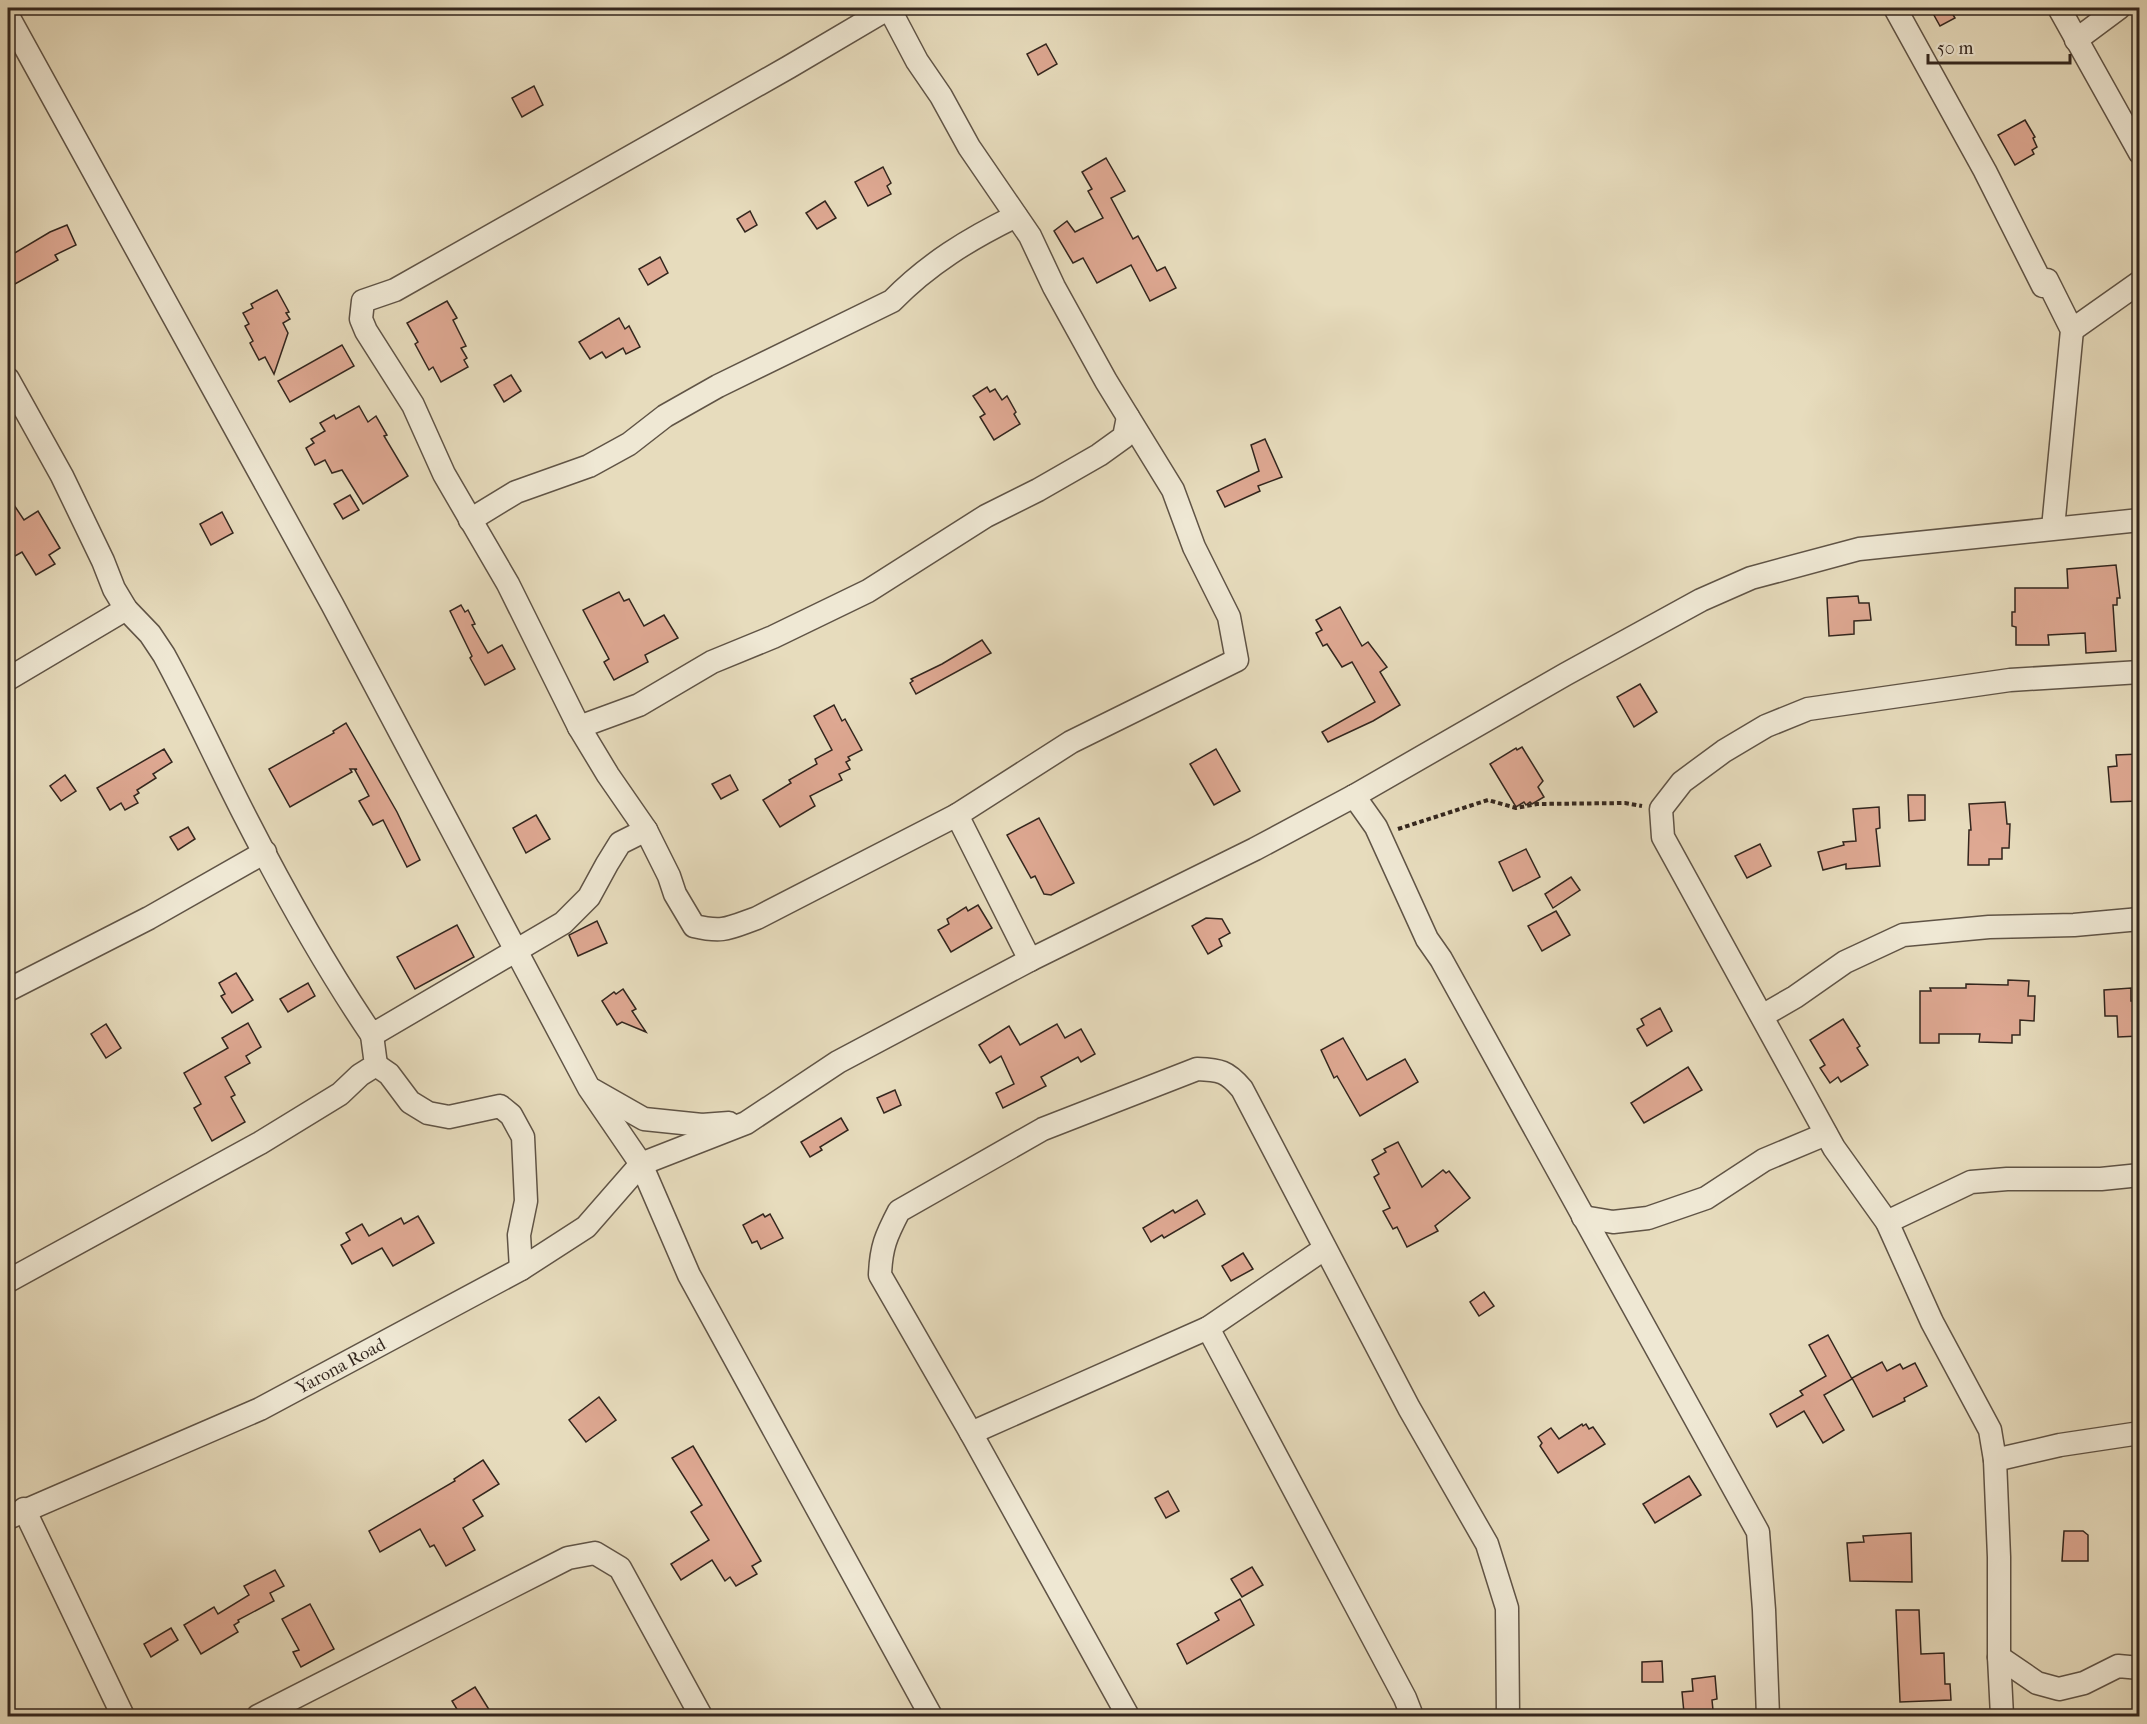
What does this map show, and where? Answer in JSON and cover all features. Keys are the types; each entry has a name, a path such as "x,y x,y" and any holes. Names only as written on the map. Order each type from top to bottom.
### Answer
{"street":[{"path":"889,8 917,61 941,96 969,147 1030,236 1054,287 1106,381 1173,490 1194,547 1229,617 1238,660 1071,742 957,815 757,918 723,930 713,930 694,926 675,894 669,876 646,830 608,775 579,727 508,584 444,474 413,405 366,331 361,319 363,300 395,290 889,8"},
{"path":"1895,8 1984,171 2043,286 2048,279 2072,330 2053,528"},
{"path":"2059,8 2139,153"},
{"path":"2076,40 2119,8"},
{"path":"8,16 332,604 589,1088 641,1164 689,1275 931,1716"},
{"path":"470,520 516,492 589,466 629,444 665,416 718,386 892,301 913,279 934,263 973,237 1016,216"},
{"path":"2072,330 2139,282"},
{"path":"8,379 48,448 114,589 126,609 150,634 168,663 265,852 337,981 372,1035 376,1065 389,1074 410,1102 428,1113 448,1118 500,1106 511,1115 523,1137 526,1182 526,1201 519,1235 521,1269"},
{"path":"579,727 639,705 712,662 773,637 868,591 986,516 1038,490 1099,454 1124,437 1128,417"},
{"path":"641,1164 746,1123 838,1062 1030,960 1244,855 1354,796 1566,674 1701,600 1751,578 1858,549 2139,520"},
{"path":"8,679 126,609"},
{"path":"2002,1716 1998,1657 1999,1557 1995,1460 1990,1430 1932,1322 1887,1222 1826,1134 1663,837 1661,809 1682,782 1724,751 1766,726 1808,709 2010,680 2139,672"},
{"path":"1354,796 1376,826 1428,939 1758,1532 1768,1716"},
{"path":"957,815 1030,960"},
{"path":"372,1035 563,923 589,897 620,843 646,830"},
{"path":"8,990 149,918 265,852"},
{"path":"1762,1016 1795,998 1845,962 1903,935 1989,927 2074,925 2139,919"},
{"path":"8,1281 260,1143 340,1094 360,1075 376,1065"},
{"path":"1128,1716 971,1433 880,1275 881,1252 886,1235 898,1211 1043,1129 1197,1069 1215,1070 1228,1074 1242,1089 1409,1408 1487,1544 1507,1608 1508,1716"},
{"path":"589,1088 644,1119 702,1125 746,1123"},
{"path":"1583,1217 1613,1222 1648,1218 1706,1198 1764,1160 1826,1134"},
{"name":"Yarona Road","path":"16,1514 260,1408 521,1269 586,1227 641,1164"},
{"path":"1887,1222 1971,1182 2007,1179 2101,1179 2139,1175"},
{"path":"971,1433 1208,1328 1324,1249"},
{"path":"1208,1328 1405,1698 1412,1716"},
{"path":"1995,1460 2060,1444 2139,1433"},
{"path":"16,1514 123,1716"},
{"path":"258,1716 568,1558 596,1553 620,1568 701,1716"},
{"path":"1998,1657 2037,1683 2059,1689 2084,1683 2118,1666 2139,1668"}],"path":[{"path":"1376,826 1403,829 1488,800 1516,808 1537,804 1625,803 1661,809"}],"building":[{"path":"1930,8 1949,8 1955,18 1940,26"},
{"path":"1046,44 1057,64 1038,75 1027,54"},
{"path":"534,86 543,105 522,117 512,98"},
{"path":"2025,120 2035,137 2033,138 2037,147 2032,150 2034,154 2015,165 1998,135"},
{"path":"1106,158 1125,191 1111,198 1133,239 1138,236 1157,271 1165,267 1176,288 1150,301 1131,265 1097,283 1083,258 1073,263 1054,231 1067,221 1075,232 1103,218 1088,191 1092,189 1082,172"},
{"path":"883,167 891,183 887,186 891,194 868,206 855,182"},
{"path":"825,201 836,218 817,229 806,213"},
{"path":"750,211 757,225 745,232 737,219"},
{"path":"67,225 76,245 55,255 58,260 15,284 8,271 8,257 50,232"},
{"path":"660,257 668,273 648,285 639,269"},
{"path":"277,290 289,312 286,313 290,319 283,323 288,333 274,374 265,357 259,360 250,343 253,341 245,326 249,324 243,313 253,308 251,304"},
{"path":"447,301 457,318 453,320 466,346 461,348 467,358 464,360 468,367 441,382 433,367 429,370 415,344 418,342 407,323"},
{"path":"619,318 625,329 629,326 640,347 626,354 623,348 606,358 602,352 590,359 579,342"},
{"path":"342,345 354,366 290,402 278,381"},
{"path":"511,375 521,391 504,402 494,385"},
{"path":"987,387 990,392 995,389 1002,400 1007,396 1020,424 994,440 980,417 985,414 973,396"},
{"path":"359,406 368,422 376,416 387,435 384,436 408,476 363,504 342,470 332,473 325,460 315,465 306,448 314,443 311,439 325,431 320,423 334,415 336,419"},
{"path":"1265,439 1282,477 1258,486 1260,491 1225,507 1217,491 1259,471 1251,445"},
{"path":"350,495 359,510 343,519 334,504"},
{"path":"8,496 24,520 38,511 60,548 49,555 55,564 36,575 22,552 8,560"},
{"path":"222,512 233,533 211,545 200,524"},
{"path":"2116,565 2120,598 2117,598 2117,605 2113,605 2116,651 2086,653 2085,633 2048,635 2049,645 2016,645 2016,627 2012,626 2012,612 2015,612 2015,588 2068,588 2067,569"},
{"path":"619,592 624,601 629,599 644,626 664,615 678,638 645,655 648,662 614,680 604,662 609,659 583,610"},
{"path":"1858,596 1859,603 1869,603 1871,620 1854,621 1854,634 1829,636 1827,598"},
{"path":"461,605 465,612 468,610 475,624 472,625 488,653 502,645 515,669 485,685 470,658 472,656 450,611"},
{"path":"1340,607 1362,646 1368,642 1387,667 1380,672 1400,705 1373,721 1328,742 1322,732 1375,702 1352,662 1342,667 1327,644 1323,646 1316,633 1322,630 1316,620"},
{"path":"982,640 991,653 916,694 910,683 913,681 911,679"},
{"path":"1640,684 1657,712 1634,727 1617,697"},
{"path":"834,705 842,721 845,719 862,750 848,757 850,760 846,762 850,769 839,774 842,780 810,796 815,806 780,827 763,800 791,783 789,780 817,764 815,759 832,750 814,716"},
{"path":"346,723 397,812 420,860 407,867 383,820 373,825 359,801 369,796 355,770 357,769 350,769 352,772 290,807 269,769 334,733 333,731"},
{"path":"1522,747 1543,781 1538,787 1544,797 1532,804 1530,802 1526,805 1524,802 1516,807 1490,764 1516,748 1517,750"},
{"path":"164,749 172,762 153,774 156,778 137,790 139,793 134,796 138,803 125,810 121,803 110,810 97,788"},
{"path":"1216,749 1240,791 1214,805 1190,764"},
{"path":"2139,754 2139,801 2111,802 2108,767 2117,766 2116,755"},
{"path":"65,775 76,791 61,801 50,786"},
{"path":"730,775 738,790 721,799 712,784"},
{"path":"1908,795 1925,795 1925,820 1909,821"},
{"path":"2005,802 2007,824 2010,824 2009,848 2002,848 2002,859 1989,859 1989,865 1968,865 1969,830 1971,830 1969,804"},
{"path":"1879,807 1880,828 1876,829 1880,866 1846,869 1846,864 1823,870 1818,852 1844,845 1843,842 1856,841 1853,809"},
{"path":"536,815 550,839 526,853 513,828"},
{"path":"1039,818 1074,883 1051,895 1044,894 1035,876 1031,878 1007,835"},
{"path":"188,827 195,839 178,850 170,837"},
{"path":"1760,844 1771,866 1747,878 1735,856"},
{"path":"1526,849 1540,877 1513,891 1499,862"},
{"path":"1571,877 1580,890 1553,908 1545,894"},
{"path":"978,905 992,928 951,952 938,930 949,924 947,919 966,907 968,911"},
{"path":"1556,911 1570,935 1542,951 1528,926"},
{"path":"1206,918 1222,919 1230,933 1219,939 1222,946 1208,954 1192,926"},
{"path":"597,921 607,943 578,956 569,935"},
{"path":"457,925 474,957 415,989 397,957"},
{"path":"236,973 253,1000 232,1013 221,996 225,994 219,983"},
{"path":"2008,980 2029,981 2028,996 2035,996 2034,1021 2020,1020 2020,1035 2012,1035 2012,1043 1979,1042 1980,1034 1939,1034 1939,1043 1920,1043 1920,991 1931,991 1930,988 1966,988 1966,984 2008,985"},
{"path":"308,983 315,996 288,1012 280,999"},
{"path":"2131,988 2131,1001 2139,1001 2139,1036 2118,1037 2117,1016 2105,1016 2104,990"},
{"path":"623,989 636,1009 632,1011 646,1032 622,1022 617,1025 602,1001 614,992 616,994"},
{"path":"1660,1008 1672,1031 1647,1046 1637,1029 1644,1025 1641,1019"},
{"path":"1843,1019 1860,1046 1857,1048 1868,1065 1841,1082 1838,1077 1830,1083 1820,1068 1825,1065 1810,1040"},
{"path":"248,1023 261,1047 246,1056 250,1063 225,1077 235,1095 231,1097 245,1122 212,1141 194,1108 201,1104 184,1073 228,1048 222,1038"},
{"path":"106,1024 121,1048 106,1058 91,1034"},
{"path":"1057,1024 1065,1038 1081,1029 1095,1054 1081,1062 1078,1057 1041,1077 1046,1086 1003,1108 996,1093 1014,1084 1001,1056 990,1063 979,1045 1009,1026 1020,1045"},
{"path":"1343,1038 1367,1080 1405,1059 1418,1082 1360,1116 1337,1076 1334,1078 1321,1050"},
{"path":"1688,1067 1702,1090 1644,1123 1631,1103"},
{"path":"895,1090 901,1105 884,1113 877,1098"},
{"path":"841,1118 848,1130 820,1147 822,1150 810,1157 801,1142"},
{"path":"1398,1142 1422,1187 1443,1170 1446,1173 1449,1171 1470,1198 1435,1226 1438,1231 1407,1247 1397,1227 1393,1229 1383,1211 1390,1208 1374,1177 1379,1174 1372,1160 1386,1152 1384,1149"},
{"path":"1197,1200 1205,1214 1164,1238 1162,1235 1151,1242 1143,1228 1173,1210 1175,1213"},
{"path":"763,1214 765,1217 770,1214 783,1238 761,1249 757,1241 752,1243 743,1225"},
{"path":"418,1216 434,1243 393,1266 382,1248 352,1264 341,1245 350,1240 346,1233 362,1224 369,1236 401,1218 404,1224"},
{"path":"1243,1253 1253,1269 1231,1281 1222,1266"},
{"path":"1484,1292 1494,1306 1479,1316 1470,1302"},
{"path":"1828,1335 1852,1379 1824,1395 1844,1430 1823,1443 1804,1411 1777,1427 1770,1414 1803,1395 1800,1391 1826,1376 1809,1345"},
{"path":"1882,1362 1887,1371 1900,1364 1903,1369 1915,1363 1927,1386 1904,1398 1905,1401 1873,1417 1852,1378"},
{"path":"599,1397 616,1420 586,1442 569,1420"},
{"path":"1582,1424 1583,1426 1586,1424 1589,1429 1593,1427 1605,1444 1558,1473 1540,1446 1542,1443 1538,1437 1551,1428 1559,1439"},
{"path":"693,1446 761,1561 752,1566 757,1574 736,1586 730,1577 725,1581 712,1560 681,1580 671,1564 709,1540 691,1512 702,1505 672,1458"},
{"path":"483,1460 499,1484 473,1500 483,1516 463,1528 475,1550 446,1566 434,1545 430,1547 420,1529 380,1552 369,1531 455,1481 454,1479"},
{"path":"1689,1476 1701,1495 1655,1523 1643,1504"},
{"path":"1168,1491 1179,1511 1166,1518 1155,1498"},
{"path":"2064,1531 2083,1531 2088,1535 2088,1561 2062,1561"},
{"path":"1911,1533 1912,1582 1850,1581 1847,1543 1864,1542 1863,1536"},
{"path":"1252,1567 1263,1585 1242,1597 1231,1579"},
{"path":"275,1570 284,1586 270,1593 274,1601 238,1620 239,1622 234,1625 238,1632 201,1654 184,1625 214,1607 218,1614 249,1595 244,1586"},
{"path":"1240,1599 1254,1625 1187,1664 1177,1644 1219,1620 1215,1613"},
{"path":"310,1604 334,1649 301,1667 293,1652 299,1650 282,1619"},
{"path":"1896,1610 1919,1610 1921,1654 1944,1653 1945,1684 1950,1684 1951,1700 1900,1702"},
{"path":"171,1628 178,1640 151,1657 144,1644"},
{"path":"1662,1661 1663,1682 1642,1682 1642,1662"},
{"path":"1715,1676 1717,1699 1712,1700 1713,1710 1684,1713 1682,1692 1693,1691 1692,1679"},
{"path":"475,1687 493,1716 461,1716 452,1701"}]}
